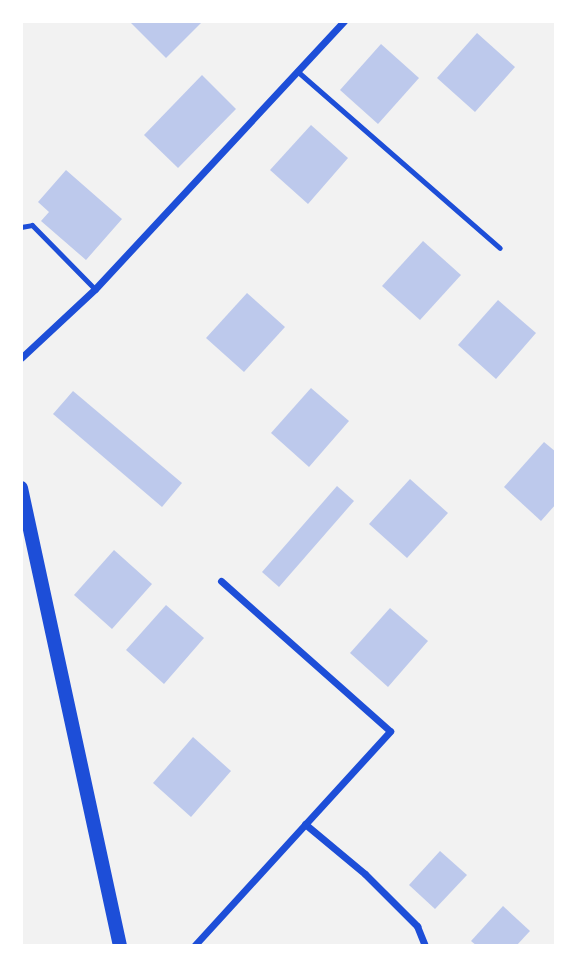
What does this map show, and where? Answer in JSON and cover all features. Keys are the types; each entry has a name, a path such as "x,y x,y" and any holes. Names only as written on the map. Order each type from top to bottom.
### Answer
{"main road":[{"path":"21,488 120,946"}],"street":[{"path":"21,358 95,289 344,21"},
{"path":"194,946 390,731 221,580"},
{"path":"305,824 365,874 417,926 425,946"}],"lane":[{"path":"298,71 500,248"},
{"path":"21,226 32,225 95,289"}],"building":[{"path":"129,21 203,21 166,58"},
{"path":"477,33 515,67 475,112 437,78"},
{"path":"381,44 419,78 378,124 340,90"},
{"path":"202,75 236,109 178,168 144,135"},
{"path":"311,125 348,158 308,204 270,170"},
{"path":"66,170 122,219 86,260 41,221 49,212 38,202"},
{"path":"423,241 461,275 420,320 382,286"},
{"path":"247,293 285,327 244,372 206,338"},
{"path":"498,300 536,333 496,379 458,345"},
{"path":"311,388 349,421 309,467 271,433"},
{"path":"73,391 182,483 162,507 53,414"},
{"path":"544,442 556,452 556,504 541,521 504,487"},
{"path":"410,479 448,513 407,558 369,524"},
{"path":"337,486 354,501 279,587 262,572"},
{"path":"114,550 152,584 112,629 74,595"},
{"path":"166,605 204,638 164,684 126,650"},
{"path":"390,608 428,641 388,687 350,653"},
{"path":"193,737 231,771 191,817 153,783"},
{"path":"440,851 467,875 435,909 409,885"},
{"path":"503,906 530,931 516,946 477,946 471,941"}]}
